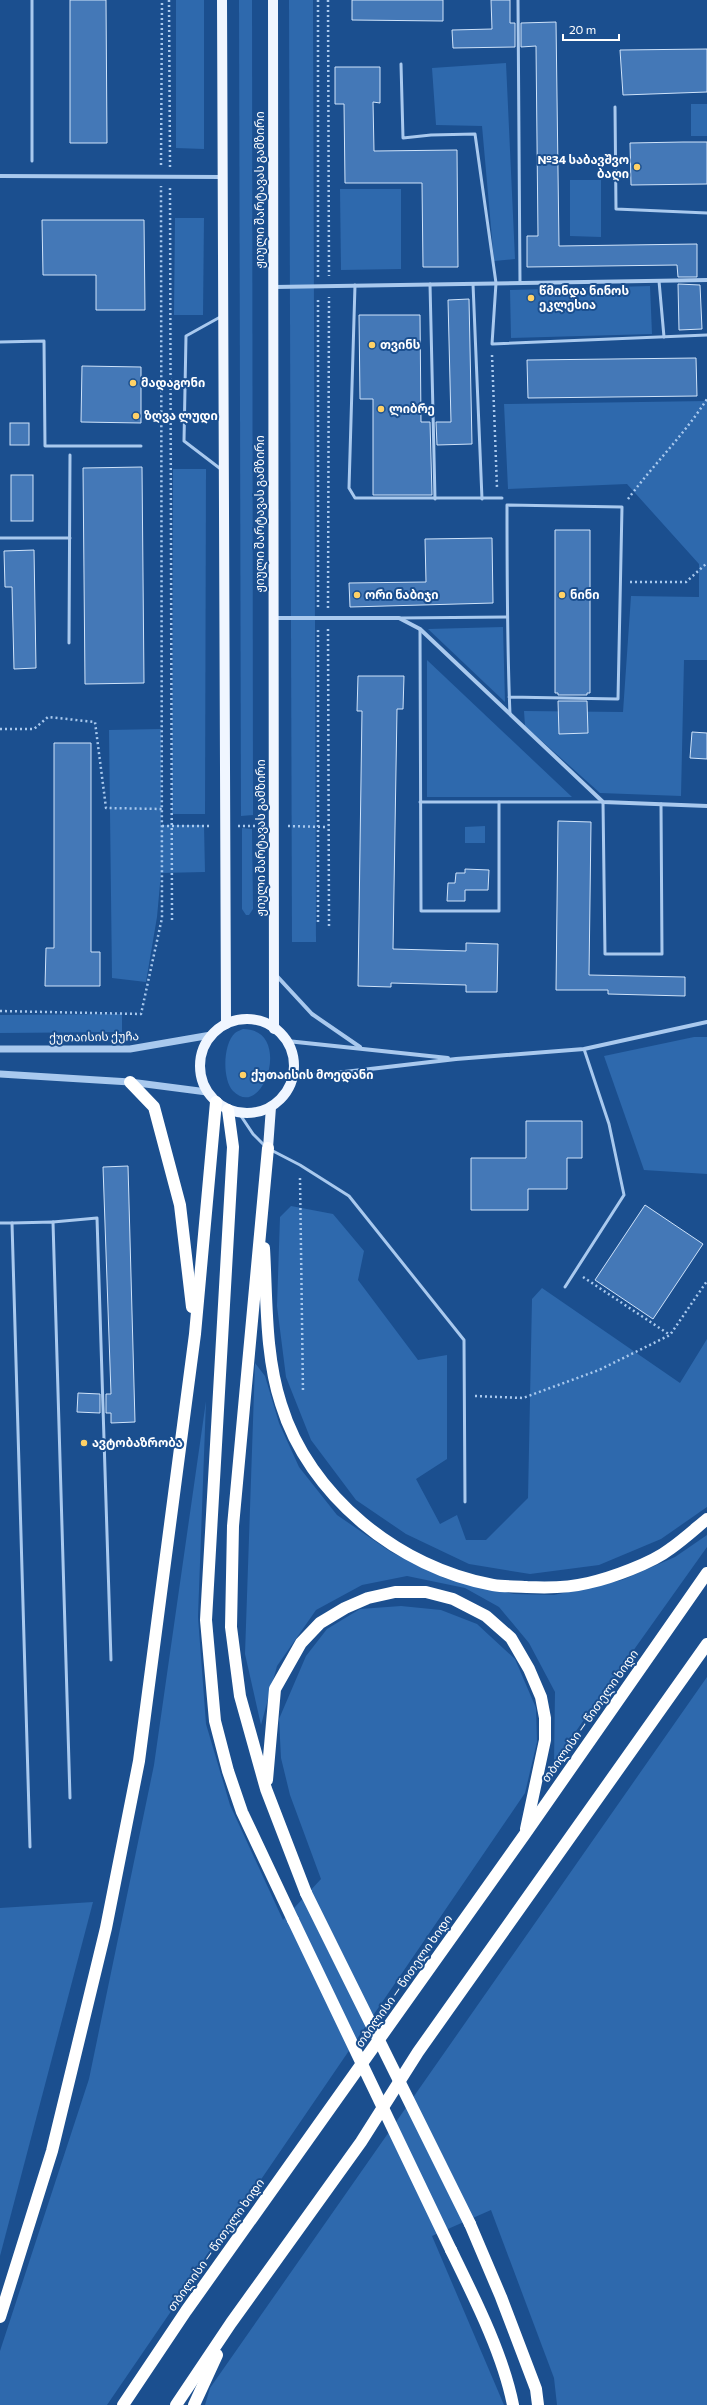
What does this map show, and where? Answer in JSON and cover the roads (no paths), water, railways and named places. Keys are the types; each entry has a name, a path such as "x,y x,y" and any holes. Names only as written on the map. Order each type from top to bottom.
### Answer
{"highway":[{"path":"130,1082 154,1107 180,1205 195,1334"},
{"path":"0,2316 52,2151 106,1928 138,1761 195,1334 216,1102"},
{"path":"233,1112 233,1147 206,1620 215,1721 228,1771 242,1812 452,2250 478,2307 496,2352 513,2405"},
{"path":"268,1148 233,1526 231,1627 240,1696 266,1789 306,1893 470,2224 501,2297 534,2382 538,2405"},
{"path":"262,1207 271,1366 281,1406 301,1452 322,1482 352,1515 381,1537 419,1559 458,1576 493,1585 552,1588 588,1584 622,1572 669,1550 707,1518"},
{"name":"თბილისი — წითელი ხიდი","path":"123,2405 186,2311 525,1834 707,1573"},
{"path":"266,1789 275,1689 301,1643 320,1623 345,1608 368,1598 395,1592 426,1592 453,1599 486,1616 511,1638 529,1669 541,1696 545,1718 545,1740 525,1834"},
{"path":"176,2405 232,2323 361,2142 418,2052 707,1644"},
{"path":"194,2405 232,2323"}],"main road":[{"path":"222,0 226,1024"},
{"name":"ჟიული შარტავას გამზირი","path":"273,0 274,1029"},
{"path":"250,1019 264,1022 274,1029 287,1041 294,1059 293,1078 284,1095 271,1107 255,1113 233,1112 216,1102 207,1092 200,1073 199,1063 203,1048 211,1035 226,1024 237,1020 250,1019"},
{"path":"268,1148 271,1107"}],"street":[{"path":"0,176 223,177"},
{"path":"273,286 707,280"},
{"path":"274,618 399,618 420,629 603,802 707,806"},
{"path":"274,972 312,1014 361,1048"},
{"path":"293,1078 456,1058 584,1049 707,1022"},
{"name":"ქუთაისის ქუჩა","path":"0,1049 130,1049 211,1035"},
{"path":"287,1041 456,1058"},
{"path":"0,1074 130,1082 207,1092"}],"lane":[{"path":"32,0 32,161"},
{"path":"518,0 520,283"},
{"path":"401,64 402,138 431,134 476,134 496,283 492,344 707,335"},
{"path":"615,107 616,209 707,213"},
{"path":"659,281 664,337"},
{"path":"430,284 435,500"},
{"path":"473,284 482,499"},
{"path":"354,285 349,488 355,498 435,500 502,498"},
{"path":"223,315 186,336 184,441 224,472"},
{"path":"0,342 44,341 45,446 141,446"},
{"path":"69,643 70,455"},
{"path":"509,697 618,699 622,507 507,505 507,617 509,697 510,714"},
{"path":"0,538 70,538"},
{"path":"399,618 507,617"},
{"path":"420,629 420,911 499,911 499,802"},
{"path":"420,802 603,802 604,954 662,954 661,804"},
{"path":"565,1287 576,1273 624,1194 609,1124 584,1049"},
{"path":"233,1112 268,1148 300,1165 349,1196 464,1340 465,1502"},
{"path":"0,1223 53,1222 97,1218 111,1660"},
{"path":"53,1222 70,1798"},
{"path":"12,1223 30,1847"}],"place":[{"name":"№34 საბავშვო ბაღი","path":"637,167"},
{"name":"წმინდა ნინოს ეკლესია","path":"531,298"},
{"name":"თვინს","path":"372,345"},
{"name":"მადაგონი","path":"133,383"},
{"name":"ლიბრე","path":"381,409"},
{"name":"ზღვა ლუდი","path":"136,416"},
{"name":"ორი ნაბიჯი","path":"357,595"},
{"name":"ნინი","path":"562,595"},
{"name":"ქუთაისის მოედანი","path":"243,1075"},
{"name":"ავტობაზრობა","path":"84,1443"}]}
